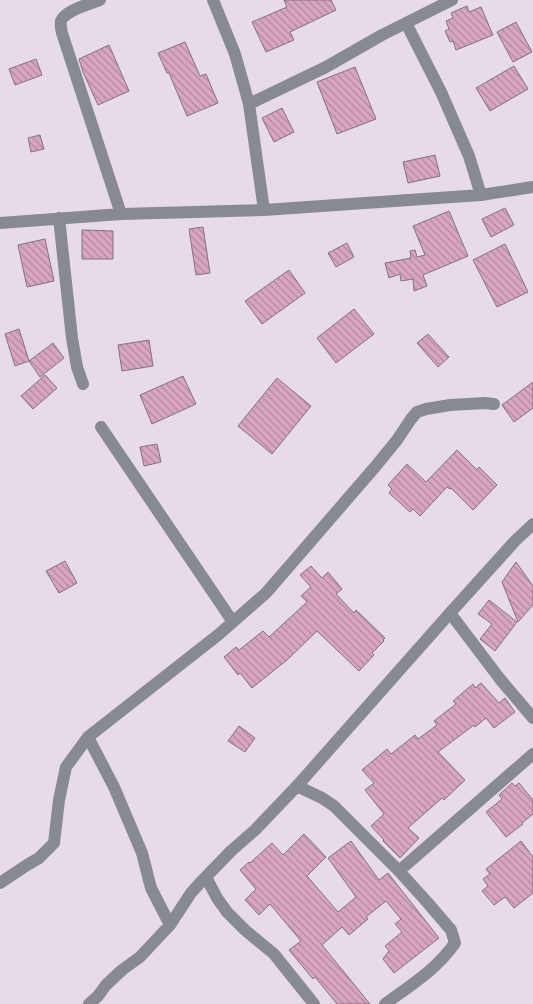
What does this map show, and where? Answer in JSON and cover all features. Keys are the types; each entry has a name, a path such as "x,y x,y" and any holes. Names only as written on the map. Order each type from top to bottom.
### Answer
{"street":[{"path":"100,0 66,14 61,24 62,33 121,214"},
{"path":"213,0 235,54 249,104 264,210"},
{"path":"249,104 326,67 452,0"},
{"path":"406,23 441,92 468,156 481,195"},
{"path":"0,223 121,214 264,210 481,195 533,187"},
{"path":"59,218 72,338 77,367 83,384"},
{"path":"0,884 39,858 54,843 59,800 66,767 88,737 233,622 266,593 375,467 417,412 450,405 494,404"},
{"path":"101,427 233,622"},
{"path":"88,1004 122,970 140,957 170,925 191,893 297,786 450,613 515,541 533,524"},
{"path":"450,613 500,679 533,718"},
{"path":"88,737 114,786 142,853 151,888 170,925"},
{"path":"400,871 533,754"},
{"path":"297,786 334,806 400,871 451,930 454,943 437,965 385,1004"},
{"path":"206,877 227,912 274,954 314,1004"}],"building":[{"path":"284,0 331,0 336,10 290,32 294,40 266,52 252,22 287,7"},
{"path":"467,6 469,12 481,7 493,35 456,50 453,41 450,42 445,31 449,29 446,21 453,18 451,13"},
{"path":"516,22 532,52 513,62 497,32"},
{"path":"185,42 200,76 206,74 218,103 187,116 169,73 167,73 158,53"},
{"path":"109,45 129,91 98,105 79,59"},
{"path":"36,59 42,75 15,85 9,69"},
{"path":"514,66 528,89 490,111 476,88"},
{"path":"355,67 376,119 337,134 317,82"},
{"path":"282,108 294,132 274,142 262,118"},
{"path":"40,135 44,149 31,152 28,138"},
{"path":"435,155 440,176 408,183 403,162"},
{"path":"505,208 514,225 491,237 482,219"},
{"path":"449,211 468,256 423,275 427,286 414,291 413,279 401,281 400,274 389,278 385,263 411,258 410,251 415,250 417,257 425,255 413,226"},
{"path":"203,227 210,273 196,275 189,229"},
{"path":"82,230 113,231 113,259 82,259"},
{"path":"45,239 54,281 27,287 18,245"},
{"path":"347,243 354,257 336,267 328,253"},
{"path":"505,244 528,292 497,307 473,260"},
{"path":"289,270 305,293 262,324 245,301"},
{"path":"354,309 374,334 336,363 317,338"},
{"path":"19,329 29,361 15,366 5,334"},
{"path":"428,334 449,357 438,367 417,343"},
{"path":"149,340 153,366 122,371 118,345"},
{"path":"53,343 64,358 40,377 29,361"},
{"path":"45,375 57,388 33,409 21,396"},
{"path":"183,376 196,404 152,424 140,395"},
{"path":"277,378 311,406 272,454 238,426"},
{"path":"533,382 533,408 514,422 502,405"},
{"path":"157,444 161,462 144,466 140,447"},
{"path":"457,450 477,470 479,467 497,485 473,510 451,488 447,487 420,516 413,509 410,512 389,493 392,489 388,485 407,464 426,482"},
{"path":"65,561 77,583 59,593 46,571"},
{"path":"516,562 533,586 533,605 518,622 502,582"},
{"path":"311,566 322,578 328,572 342,589 336,594 354,613 356,610 385,638 384,641 372,653 374,655 359,671 317,631 287,660 252,688 240,673 238,675 224,657 236,647 239,650 263,631 269,637 307,602 301,596 311,587 300,575"},
{"path":"489,600 517,622 495,651 480,639 492,624 478,614"},
{"path":"481,683 499,703 505,698 515,712 494,728 486,718 438,752 465,780 444,800 442,798 408,828 419,838 400,858 371,826 384,814 365,790 374,783 362,770 387,749 391,754 415,735 418,739 437,725 434,721 456,704 453,701 473,684 475,688"},
{"path":"239,726 255,738 245,752 228,741"},
{"path":"512,783 515,786 519,783 533,800 533,814 506,837 486,812 502,799 499,795"},
{"path":"304,834 326,857 307,876 338,912 356,897 328,858 351,841 379,880 388,873 439,938 394,973 383,959 389,951 385,946 402,932 395,924 401,919 386,901 366,917 368,919 349,935 342,927 322,945 370,1004 337,1004 289,950 301,941 270,904 259,915 245,900 256,889 240,870 272,843 283,855"},
{"path":"521,841 533,857 533,893 514,908 505,897 494,905 482,891 488,886 483,879 490,874 486,869"}]}
